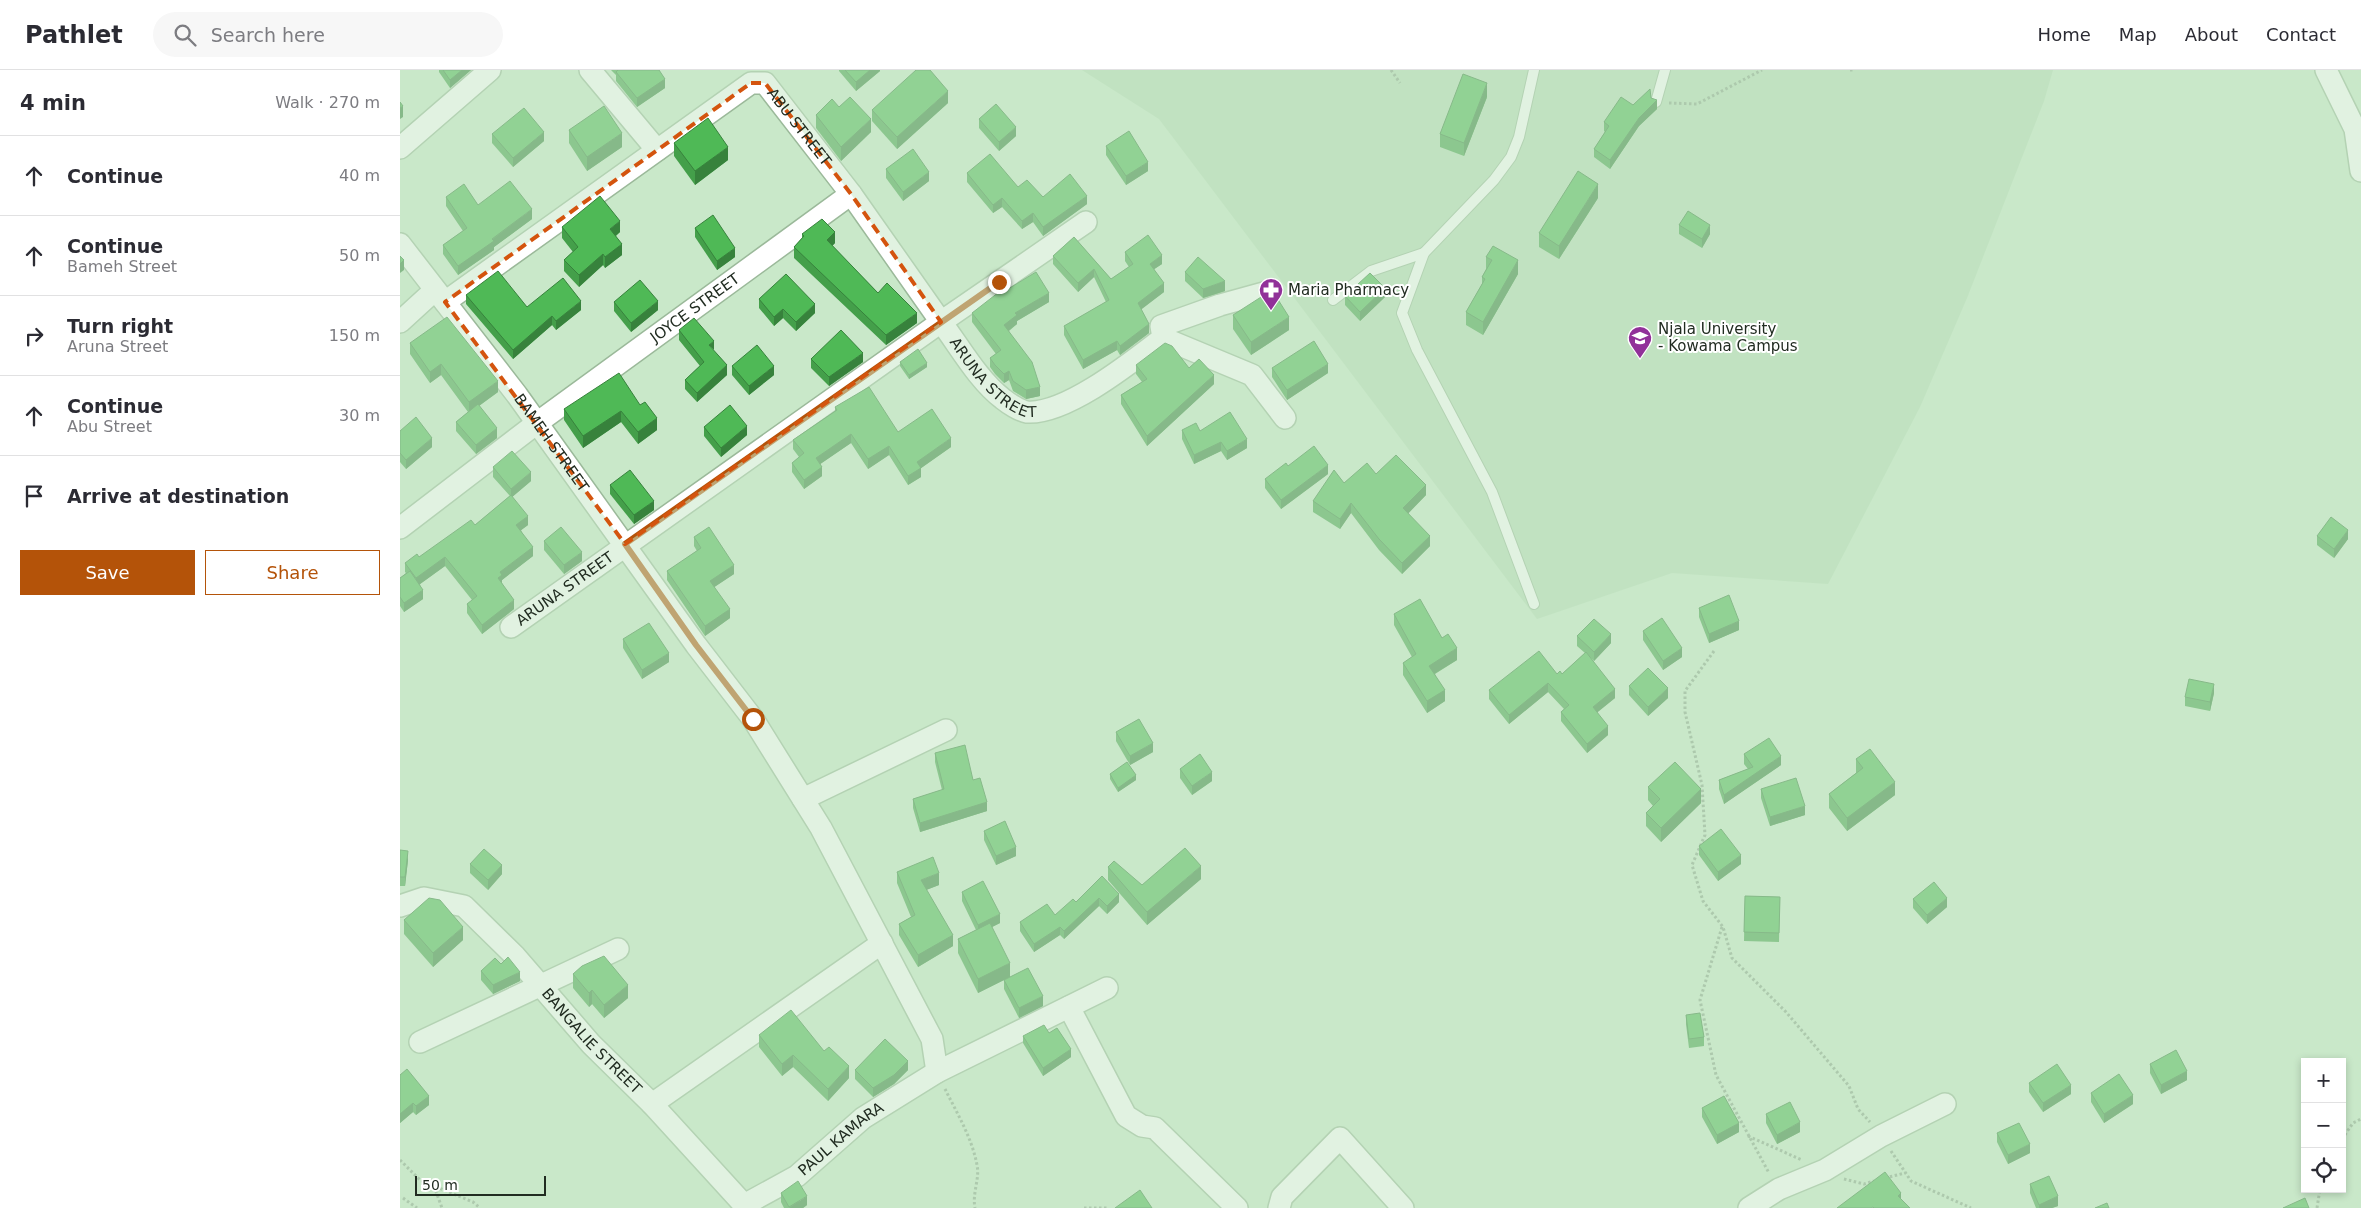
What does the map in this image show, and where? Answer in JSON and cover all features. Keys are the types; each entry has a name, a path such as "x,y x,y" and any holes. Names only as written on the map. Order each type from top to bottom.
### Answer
{"street":[{"path":"400,148 490,70"},
{"path":"590,70 657,150"},
{"path":"2326,70 2355,129 2361,172"},
{"name":"ABU STREET","path":"400,322 657,150 751,83 765,83 851,194 941,322"},
{"name":"JOYCE STREET","path":"400,528 537,423 851,194"},
{"path":"941,322 1086,222"},
{"name":"BAMEH STREET","path":"400,244 537,423 696,645 753,719 821,828 882,943 932,1039 937,1072"},
{"name":"ARUNA STREET","path":"511,626 941,322 985,381 1003,399 1026,412 1052,408 1111,378 1162,332 1220,305 1266,292"},
{"path":"1162,332 1252,374 1285,418"},
{"path":"803,799 946,730"},
{"name":"BANGALIE STREET","path":"400,906 424,898 464,906 515,956 591,1044 652,1104 745,1206"},
{"path":"652,1104 882,943"},
{"path":"420,1042 618,949"},
{"name":"PAUL KAMARA","path":"745,1206 797,1176 863,1118 937,1072 1107,988"},
{"path":"1069,1007 1126,1116 1142,1126 1155,1128 1237,1208"},
{"path":"1748,1208 1779,1189 1825,1170 1881,1136 1945,1104"},
{"path":"1279,1208 1282,1197 1340,1138 1403,1208"}],"lane":[{"path":"1534,70 1519,137 1511,157 1494,180 1424,253 1402,313 1416,350 1492,492 1534,604"},
{"path":"1656,102 1664,70"},
{"path":"1333,300 1371,271 1424,253"}],"path":[{"path":"1391,70 1400,83"},
{"path":"1656,102 1697,104 1762,70"},
{"path":"1714,652 1685,691 1686,712 1702,785 1705,835 1692,866 1703,901 1722,927 1732,958 1786,1012 1849,1086 1858,1109 1881,1136 1911,1181 1971,1208"},
{"path":"1722,927 1700,1000 1716,1075 1779,1189"},
{"path":"937,1072 969,1138 978,1167 973,1198 975,1208"},
{"path":"2346,1133 2353,1122 2361,1119"},
{"path":"400,1160 420,1180 473,1202 480,1208"},
{"path":"434,1185 442,1208"},
{"path":"2317,1208 2319,1193"},
{"path":"403,1198 416,1208"},
{"path":"1084,1208 1107,1208"}],"highlighted area":[{"path":"751,83 765,83 851,194 941,322 625,544 445,302"}],"shaded area":[{"name":"Njala University - Kowama Campus","path":"1082,70 2053,70 2044,101 1967,298 1920,407 1828,584 1672,573 1537,619 1159,119"}],"building":[{"path":"443,70 462,70 450,80"},
{"path":"618,70 659,70 665,79 637,98 616,72"},
{"path":"845,70 870,70 856,82"},
{"path":"916,70 930,70 948,91 897,137 872,110"},
{"path":"1463,74 1487,83 1464,143 1440,134"},
{"path":"1650,89 1651,98 1657,100 1639,118 1610,160 1594,149 1609,126 1604,122 1621,97 1633,105"},
{"path":"850,97 871,119 841,147 816,115 832,99 839,107"},
{"path":"996,104 1016,127 999,142 979,119"},
{"path":"604,106 622,133 587,157 569,130"},
{"path":"524,108 544,132 513,158 492,134"},
{"path":"708,118 728,147 695,171 674,143"},
{"path":"1129,131 1148,162 1126,176 1106,146"},
{"path":"913,149 929,172 903,192 886,169"},
{"path":"990,154 1018,187 1027,180 1043,197 1070,174 1087,196 1043,227 1033,213 1022,221 1002,198 993,205 967,173"},
{"path":"1578,171 1598,184 1559,246 1539,233"},
{"path":"510,181 532,209 492,239 494,241 458,266 443,245 467,228 446,197 464,184 478,205"},
{"path":"600,196 620,221 610,229 622,244 605,257 603,254 579,275 564,260 578,247 562,227"},
{"path":"1688,211 1710,225 1702,239 1679,225"},
{"path":"713,215 735,248 717,261 695,228"},
{"path":"822,219 835,232 827,240 878,293 887,283 917,313 886,335 794,247 804,236 802,234"},
{"path":"1148,235 1162,255 1150,264 1164,283 1138,303 1149,324 1120,346 1117,341 1083,360 1064,326 1109,300 1094,269 1078,283 1053,256 1074,237 1111,279 1133,264 1125,252"},
{"path":"1493,246 1518,260 1483,322 1466,312 1485,279 1482,277 1492,260 1486,257"},
{"path":"400,256 404,260 400,264"},
{"path":"1198,257 1225,281 1203,289 1185,272"},
{"path":"498,271 527,307 563,278 581,301 556,321 552,316 513,350 466,295"},
{"path":"1036,272 1049,293 1015,313 1017,315 1004,325 1032,362 1040,387 1026,390 1013,381 1009,371 1004,374 990,358 1001,350 972,313 999,292 1000,294"},
{"path":"1370,273 1385,288 1360,312 1345,296"},
{"path":"786,274 815,304 796,322 783,309 774,317 759,299"},
{"path":"640,280 658,301 631,323 614,302"},
{"path":"1272,290 1289,317 1251,342 1233,315"},
{"path":"447,317 498,381 469,402 441,364 430,372 410,343"},
{"path":"694,318 714,341 709,345 727,365 697,393 685,380 704,362 679,330"},
{"path":"841,330 863,353 829,377 811,359"},
{"path":"1314,341 1328,364 1287,390 1272,368"},
{"path":"1165,343 1172,346 1189,368 1199,359 1214,375 1147,436 1121,395 1147,379 1136,365"},
{"path":"757,345 774,366 749,386 732,366"},
{"path":"918,349 927,363 909,375 900,362"},
{"path":"619,373 640,405 645,402 657,418 638,432 621,411 583,436 564,409"},
{"path":"869,387 898,432 932,409 951,438 917,462 921,468 908,476 889,446 868,459 851,434 816,458 822,467 804,480 792,463 804,453 793,440 837,410 835,407"},
{"path":"478,404 497,428 476,445 456,422"},
{"path":"730,405 747,426 721,448 704,427"},
{"path":"1230,412 1247,439 1227,451 1221,442 1194,455 1182,430 1196,423 1200,431"},
{"path":"416,417 432,438 406,460 400,453 400,431"},
{"path":"1314,446 1328,465 1281,500 1265,479 1286,463 1288,466"},
{"path":"512,451 531,472 511,489 493,467"},
{"path":"1396,455 1426,485 1403,508 1430,536 1402,563 1379,539 1351,503 1340,519 1313,501 1334,470 1344,483 1367,463 1376,474"},
{"path":"630,470 654,501 634,515 610,485"},
{"path":"511,495 528,516 516,525 533,547 500,572 502,575 498,578 514,600 482,625 467,604 477,596 445,557 416,578 405,563 417,554 419,557 471,520 475,525"},
{"path":"2331,517 2348,530 2334,549 2317,536"},
{"path":"561,527 582,552 564,565 544,541"},
{"path":"709,527 734,565 710,581 730,609 705,626 667,571 701,548 694,537"},
{"path":"410,571 423,590 404,603 400,597 400,578"},
{"path":"1729,595 1739,621 1709,634 1699,608"},
{"path":"1420,599 1442,638 1448,634 1457,648 1429,666 1445,690 1427,701 1403,663 1416,654 1394,614"},
{"path":"1662,618 1682,648 1663,661 1643,631"},
{"path":"1594,619 1611,634 1594,652 1577,636"},
{"path":"649,623 669,653 642,670 623,639"},
{"path":"1539,651 1557,674 1560,671 1562,674 1586,652 1615,689 1593,707 1608,726 1587,744 1561,712 1569,705 1548,683 1509,715 1489,690"},
{"path":"1648,668 1668,688 1648,707 1629,686"},
{"path":"2189,679 2214,684 2210,702 2185,697"},
{"path":"1139,719 1153,743 1130,756 1116,732"},
{"path":"1769,738 1781,756 1724,795 1719,780 1753,767 1744,754"},
{"path":"965,745 973,780 980,778 987,802 920,823 913,799 944,789 935,753"},
{"path":"1870,749 1895,782 1847,818 1829,794 1863,768 1856,759"},
{"path":"1200,754 1212,772 1192,786 1180,769"},
{"path":"1127,762 1136,775 1118,788 1110,774"},
{"path":"1675,762 1701,789 1661,828 1646,813 1660,799 1648,787"},
{"path":"1796,778 1805,806 1770,817 1761,789"},
{"path":"1005,821 1016,847 996,856 984,831"},
{"path":"1721,829 1741,855 1718,872 1699,846"},
{"path":"1185,848 1201,866 1147,912 1108,867 1114,861 1142,885"},
{"path":"484,849 502,865 488,880 470,864"},
{"path":"400,850 408,851 405,877 400,877"},
{"path":"933,857 939,873 921,880 953,935 918,955 899,924 915,915 897,872"},
{"path":"1102,876 1119,894 1107,906 1099,898 1064,931 1060,927 1034,944 1020,922 1047,904 1055,915 1073,899 1076,902"},
{"path":"983,881 1000,914 978,925 962,892"},
{"path":"1934,882 1947,898 1927,915 1913,899"},
{"path":"1745,896 1780,897 1779,933 1744,932"},
{"path":"429,898 440,900 463,927 433,953 404,920"},
{"path":"990,923 1010,963 978,979 958,939"},
{"path":"604,956 628,985 604,1005 592,990 589,993 573,974 582,966"},
{"path":"508,957 520,972 493,985 481,971 495,958 501,964"},
{"path":"1028,968 1043,996 1019,1008 1004,980"},
{"path":"791,1010 824,1051 829,1047 849,1066 828,1089 793,1055 782,1064 759,1035"},
{"path":"1700,1013 1704,1037 1689,1039 1686,1015"},
{"path":"1044,1025 1049,1033 1057,1028 1071,1049 1043,1068 1023,1036"},
{"path":"885,1039 908,1061 894,1075 873,1088 855,1070"},
{"path":"2176,1050 2187,1071 2161,1085 2150,1064"},
{"path":"2057,1064 2071,1085 2043,1103 2029,1083"},
{"path":"407,1069 429,1096 416,1106 413,1103 400,1114 400,1075"},
{"path":"2119,1074 2133,1095 2104,1114 2091,1093"},
{"path":"1724,1096 1739,1123 1717,1135 1702,1108"},
{"path":"1790,1102 1800,1122 1777,1135 1766,1114"},
{"path":"2019,1123 2030,1144 2008,1155 1997,1133"},
{"path":"1885,1172 1901,1193 1898,1196 1910,1208 1837,1208"},
{"path":"2049,1176 2058,1196 2039,1205 2030,1184"},
{"path":"798,1181 807,1196 789,1207 781,1193"},
{"path":"1140,1190 1152,1208 1115,1208"},
{"path":"2305,1198 2309,1208 2283,1208"},
{"path":"2107,1203 2109,1208 2095,1208"}],"place":[{"name":"Maria Pharmacy","path":"1271,311"},
{"name":"Njala University - Kowama Campus","path":"1640,359"}],"route":[{"path":"753,719 696,645 625,544 999,282"}]}
